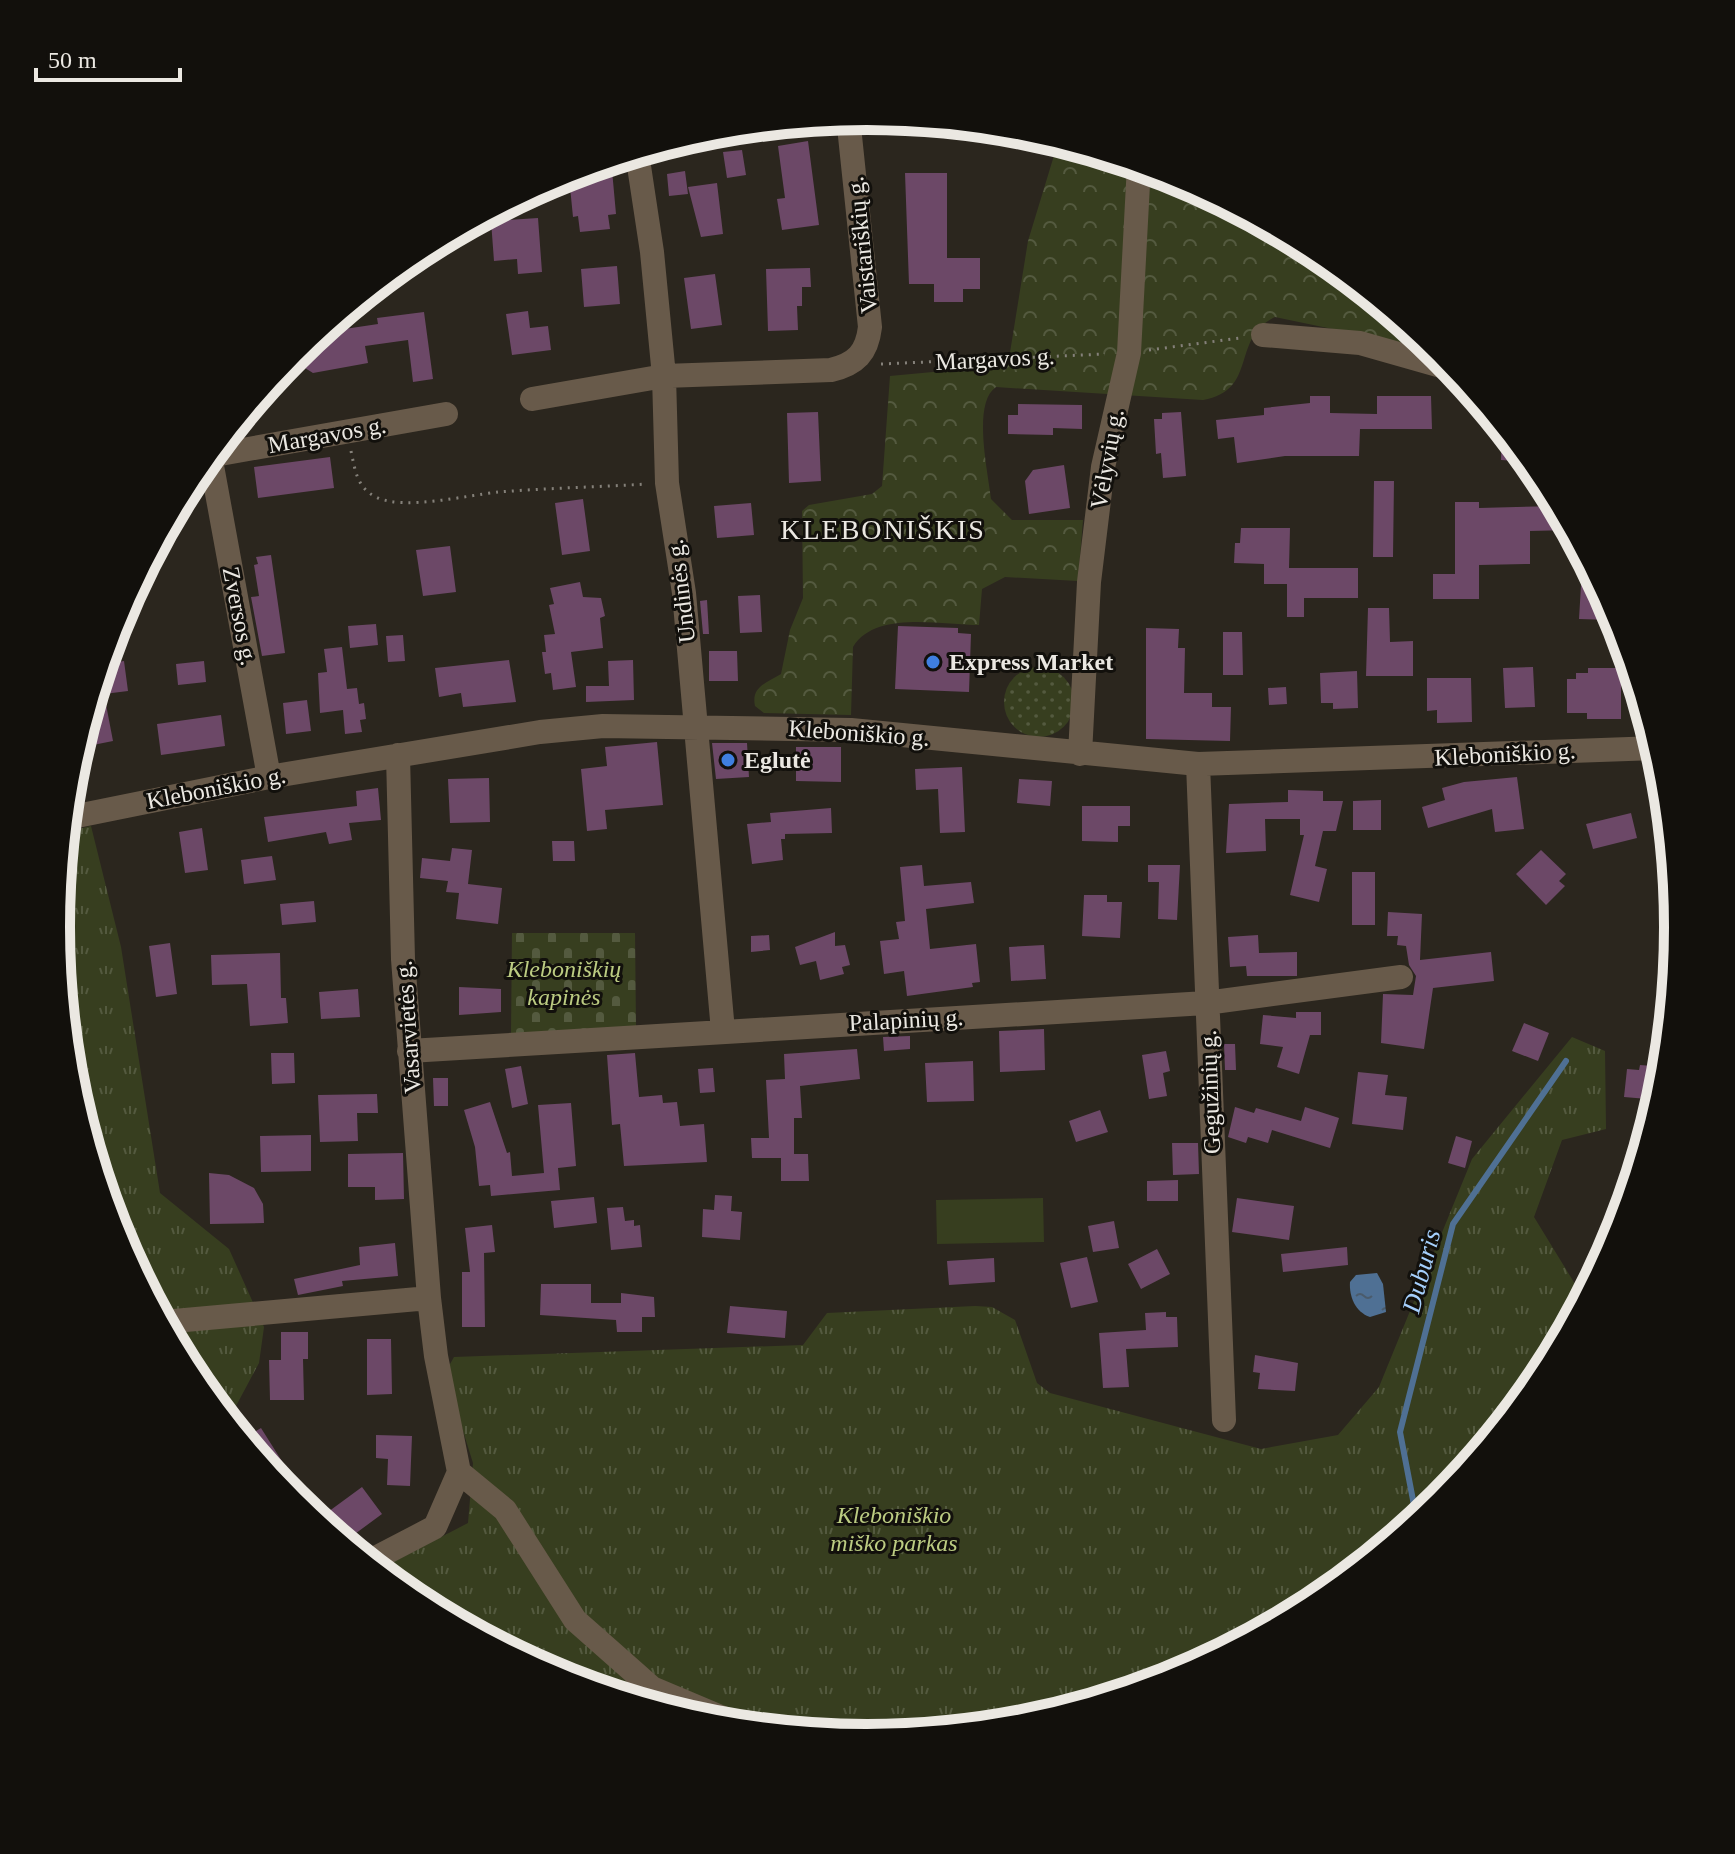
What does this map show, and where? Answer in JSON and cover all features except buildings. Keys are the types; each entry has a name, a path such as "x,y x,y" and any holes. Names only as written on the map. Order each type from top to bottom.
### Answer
{"street":[{"name":"Vaistariškių g.","path":"849,130 870,327 868,343 850,365"},
{"name":"Undinės g.","path":"639,164 652,252 664,376 667,483 684,593 723,1031"},
{"name":"Vėlyvių g.","path":"1080,754 1092,553 1103,467 1129,353 1138,177"},
{"path":"1263,335 1360,343 1431,363"},
{"path":"532,399 664,376 831,370 850,365"},
{"name":"Margavos g.","path":"227,453 446,414"},
{"name":"Zversos g.","path":"213,472 269,777"},
{"name":"Kleboniškio g.","path":"78,816 269,777 540,732 603,726 694,725 851,730 1198,764 1645,748"},
{"name":"Vasarvietės g.","path":"398,755 399,889 429,1298 436,1356 459,1472"},
{"name":"Gegužinių g.","path":"1198,764 1224,1420"},
{"name":"Palapinių g.","path":"409,1051 1206,1003 1401,977"},
{"path":"174,1321 429,1298"},
{"path":"378,1557 435,1527 459,1472 505,1510 575,1620 652,1688 689,1704"}],"path":[{"name":"Margavos g.","path":"850,365 1129,353 1263,335"},
{"path":"346,432 357,480 365,490 389,502 667,483"}],"green space":[{"path":"1055,153 1074,157 1173,190 1266,236 1353,294 1413,346 1275,317 1261,326 1253,337 1232,386 1203,400 996,387 989,395 983,422 991,499 1012,520 1083,520 1078,581 1005,577 982,589 979,625 910,622 877,628 863,635 853,647 851,715 764,713 755,706 755,694 761,686 781,674 790,630 803,598 802,511 809,505 872,494 882,486 890,376 1008,365 1028,241"},
{"path":"1032,667 1046,667 1068,682 1074,702 1072,715 1064,727 1046,737 1032,737 1010,722 1004,709 1004,695 1019,673"},
{"path":"91,826 121,947 160,1193 229,1249 264,1327 259,1363 232,1408 204,1370 152,1280 112,1183 97,1133 85,1083 72,979 70,927 76,829"},
{"name":"Kleboniškių kapinės","path":"512,933 635,933 636,1027 511,1036"},
{"name":"Kleboniškio miško parkas","path":"1572,1037 1605,1051 1606,1129 1562,1140 1534,1217 1577,1291 1531,1370 1467,1453 1393,1527 1353,1560 1266,1618 1173,1664 1074,1697 972,1718 868,1724 763,1718 661,1697 562,1664 469,1618 388,1565 468,1523 473,1463 445,1373 454,1357 803,1345 827,1313 992,1307 1015,1320 1037,1383 1050,1393 1261,1449 1338,1435 1379,1387 1472,1159"},
{"path":"1043,1198 1044,1242 937,1244 936,1200"}],"water":[{"path":"1377,1273 1383,1284 1386,1312 1370,1317 1354,1303 1350,1282 1356,1275"}],"waterway":[{"name":"Duburis","path":"1414,1507 1400,1432 1453,1224 1566,1061"}],"place":[{"name":"Express Market","path":"933,662"},
{"name":"Eglutė","path":"728,760"}],"district":[{"name":"KLEBONIŠKIS","path":"883,529"}]}
